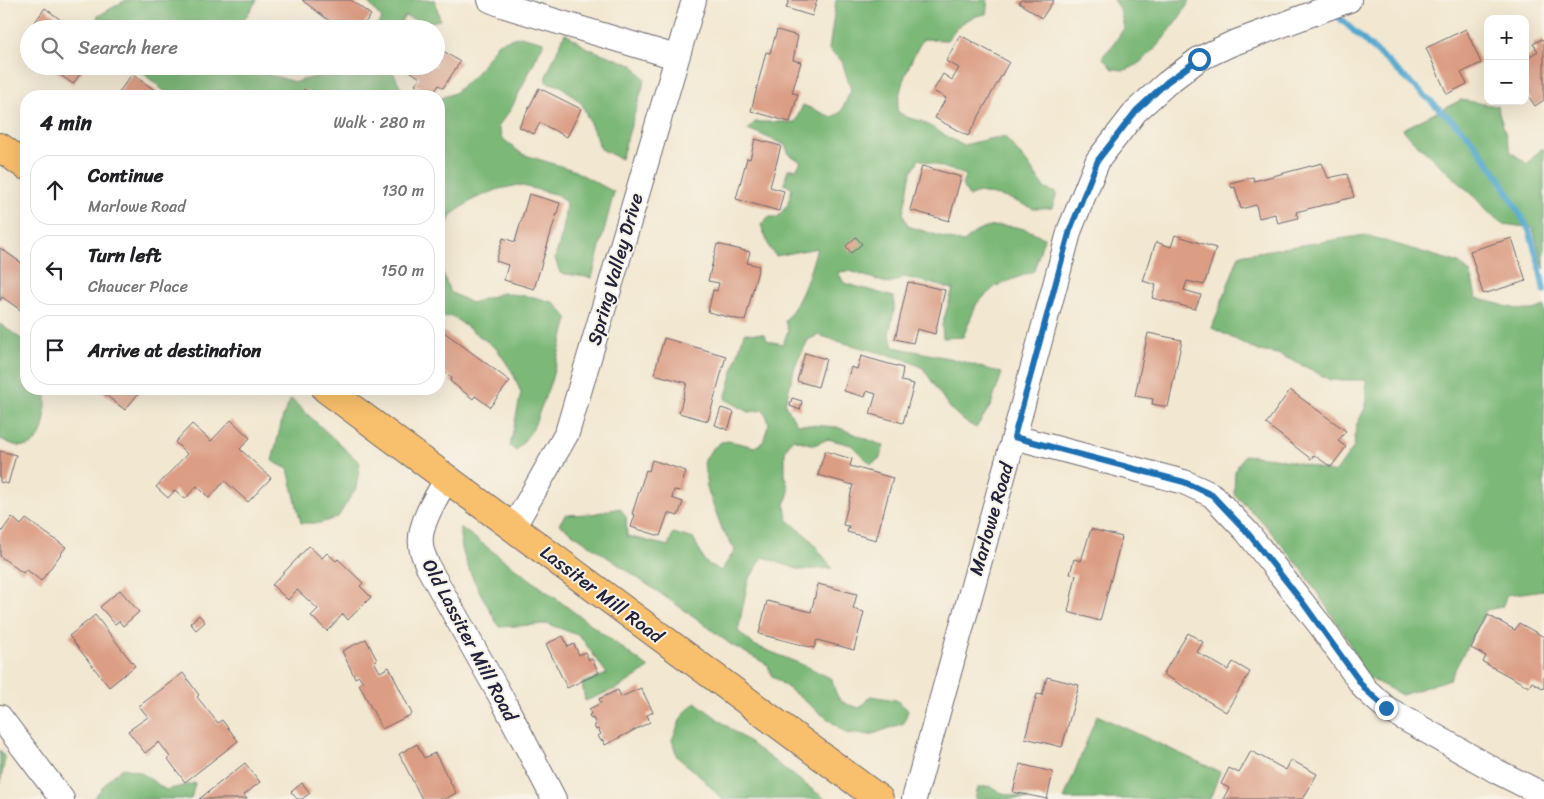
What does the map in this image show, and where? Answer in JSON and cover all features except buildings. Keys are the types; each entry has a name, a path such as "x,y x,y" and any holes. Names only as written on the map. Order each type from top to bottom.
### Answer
{"main road":[{"path":"0,147 20,162"},
{"name":"Lassiter Mill Road","path":"334,395 878,799"}],"street":[{"path":"490,0 676,57"},
{"name":"Spring Valley Drive","path":"513,528 567,433 694,0"},
{"name":"Marlowe Road","path":"914,799 1070,230 1098,160 1136,111 1167,82 1199,59 1231,44 1349,0"},
{"path":"1014,437 1184,482 1212,495 1253,539 1320,624 1365,689 1386,708 1498,772 1544,795"},
{"name":"Old Lassiter Mill Road","path":"447,479 434,500 424,524 420,544 428,567 440,591 501,697 554,799"},
{"path":"0,717 62,799"}],"green space":[{"path":"126,0 257,0 244,20 97,20 98,16"},
{"path":"366,0 435,0 440,20 416,20 405,16 402,20 382,19"},
{"path":"836,0 988,0 986,14 963,22 947,40 923,39 906,74 900,92 897,111 906,117 921,121 962,145 1005,137 1031,168 1045,189 1057,193 1052,208 1034,209 1008,198 979,192 969,197 962,185 966,175 919,159 911,173 903,214 908,226 964,242 976,232 1002,226 1029,230 1044,238 1034,271 996,286 977,303 963,337 943,338 942,325 953,289 904,277 889,284 850,271 838,272 844,283 894,297 894,311 889,333 894,347 953,359 1002,373 991,405 976,428 964,421 949,407 923,368 904,359 818,335 808,340 795,366 785,404 797,424 837,427 884,446 880,458 871,464 851,445 828,439 814,445 792,439 785,451 785,476 789,491 785,505 787,519 810,539 832,568 800,570 763,557 748,581 738,631 754,645 832,679 838,696 847,704 860,708 870,696 896,700 908,710 904,723 870,735 846,733 771,675 768,665 730,644 696,618 559,524 565,515 592,514 620,508 626,517 627,536 668,546 673,533 694,539 705,562 721,571 735,550 722,529 707,488 704,462 711,450 721,442 729,441 755,447 763,442 769,423 764,410 749,412 725,399 744,333 764,334 768,341 783,344 788,331 785,321 801,295 817,248 776,256 770,249 761,225 768,217 778,217 788,204 792,188 784,184 788,169 796,169 801,162 789,154 785,145 748,129 755,122 795,122 803,105 832,117 841,112 851,90 842,61 829,50"},
{"path":"1113,0 1190,0 1179,18 1154,50 1136,65 1123,70 1113,69 1102,57 1113,45 1124,28 1120,10"},
{"path":"565,33 587,48 633,65 645,79 621,159 601,149 582,104 561,86 546,82 547,74"},
{"path":"520,36 544,42 511,109 498,126 502,138 522,154 573,170 614,192 592,278 560,273 555,258 563,231 566,203 558,195 519,185 499,189 474,199 452,214 445,228 445,97 454,93 476,74 498,43"},
{"path":"145,75 270,75 295,82 323,75 394,75 401,88 405,90 163,90"},
{"path":"1461,100 1497,106 1511,152 1527,164 1541,149 1544,149 1544,269 1533,228 1503,224 1411,139 1403,129"},
{"path":"1365,235 1459,263 1471,274 1476,298 1526,310 1535,310 1544,306 1544,590 1507,595 1502,607 1486,610 1450,679 1402,695 1365,676 1347,638 1301,568 1265,525 1234,494 1235,471 1244,455 1274,458 1335,473 1354,447 1356,426 1366,406 1366,380 1330,380 1278,354 1259,351 1212,328 1239,255"},
{"path":"445,279 450,292 471,303 502,293 534,297 555,303 568,319 551,381 533,429 516,451 510,446 521,393 513,373 497,349 452,316 445,317"},
{"path":"0,324 20,338 20,395 46,395 46,406 43,427 35,442 28,446 18,446 0,439"},
{"path":"291,399 360,463 356,488 338,517 321,523 301,523 288,469 272,461 283,416"},
{"path":"460,527 649,668 620,687 585,701 582,683 607,674 580,636 548,624 499,627 473,578 463,552 460,540"},
{"path":"695,702 825,799 722,799 697,773 677,757 672,740 682,716"},
{"path":"1097,715 1220,772 1210,799 1064,799"},
{"path":"0,750 5,758 0,784"},
{"path":"123,768 140,772 166,790 195,783 191,799 93,799 109,779"},
{"path":"989,786 999,792 1029,799 975,799 978,788"}],"waterway":[{"path":"1333,12 1469,136 1499,177 1529,230 1538,260 1544,291"}],"route":[{"path":"1199,59 1167,82 1136,111 1098,160 1070,230 1014,437 1184,482 1212,495 1247,532 1320,624 1365,689 1386,708"}]}
